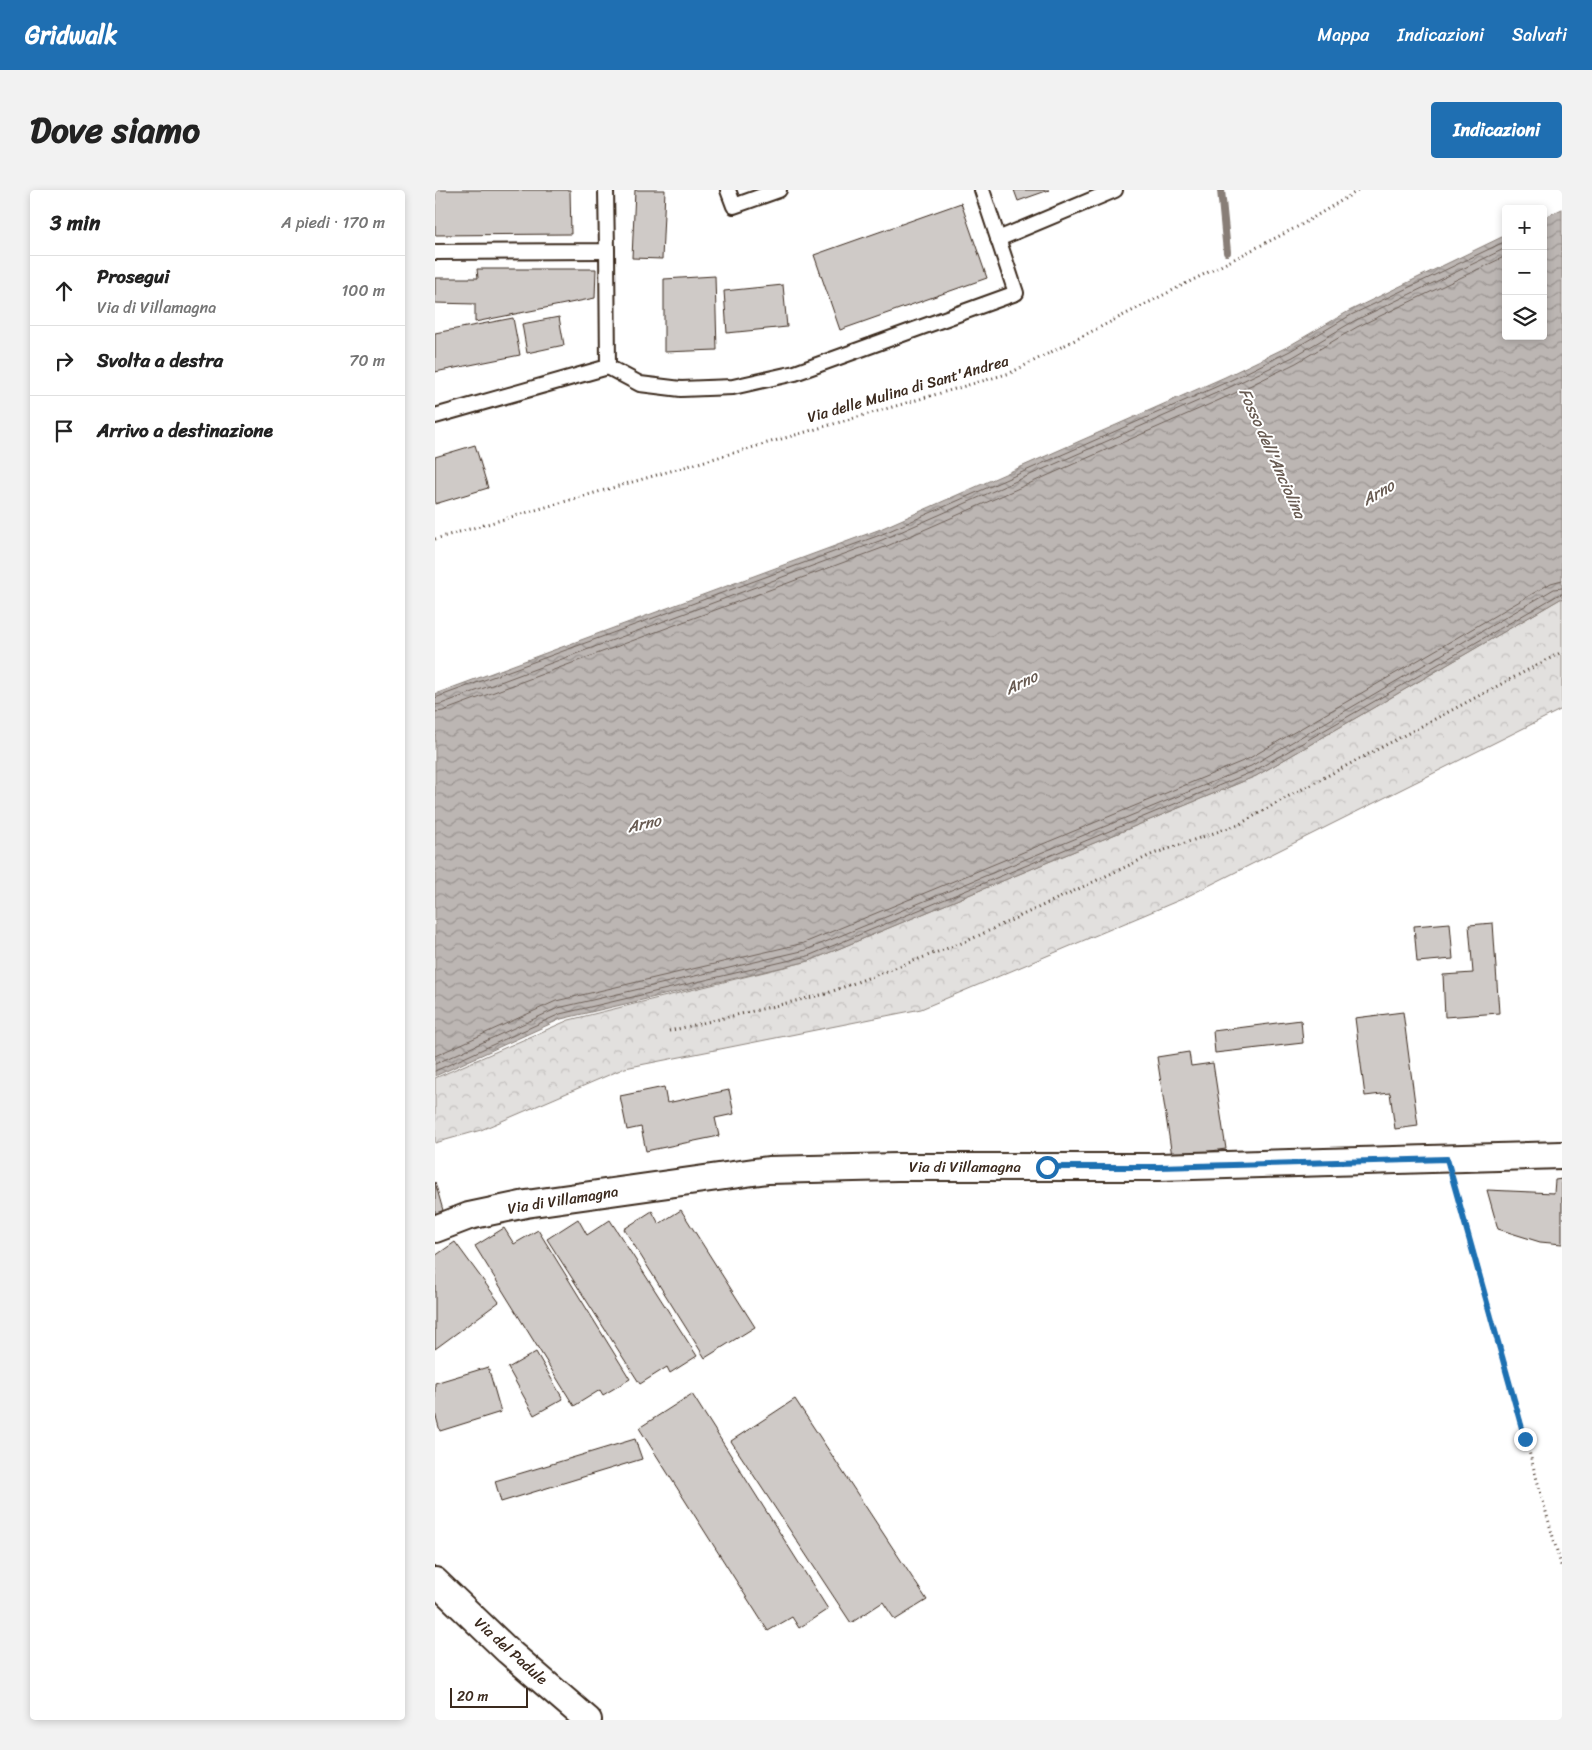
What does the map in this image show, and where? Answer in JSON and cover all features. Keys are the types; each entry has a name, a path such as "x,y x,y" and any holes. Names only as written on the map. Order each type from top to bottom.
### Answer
{"street":[{"name":"Via di Villamagna","path":"435,1229 469,1216 526,1204 768,1170 897,1167 1159,1167 1562,1155"},
{"name":"Via del Padule","path":"435,1581 508,1651 588,1720"}],"lane":[{"path":"607,190 609,367"},
{"path":"728,190 735,206 779,190"},
{"path":"435,416 609,367 639,384 681,389 733,387 795,373 1016,293 982,190"},
{"path":"998,239 1115,190"},
{"path":"435,252 607,251"}],"path":[{"name":"Via delle Mulina di Sant'Andrea","path":"435,539 1010,372 1301,225 1359,190"},
{"path":"669,1031 724,1016 825,994 967,941 1153,854 1240,824 1333,772 1562,652"},
{"path":"1447,1159 1562,1569"}],"green space":[{"path":"1562,598 1562,709 1182,899 921,1009 625,1068 481,1130 435,1143 435,1078 569,1020 809,961 1256,776"}],"water":[{"name":"Arno","path":"1562,209 1562,598 1256,776 809,961 561,1019 435,1076 435,694 878,530 1225,377 1287,347 1349,311 1502,237 1502,340 1547,340 1547,216"}],"building":[{"path":"435,190 570,190 571,234 435,235"},
{"path":"635,190 665,190 662,259 632,258"},
{"path":"1014,190 1049,190 1018,201"},
{"path":"961,203 987,278 840,330 814,255"},
{"path":"477,269 596,269 595,298 475,322 475,304 435,303 435,278 478,278"},
{"path":"715,276 717,350 664,352 664,279"},
{"path":"783,285 787,327 727,333 724,291"},
{"path":"559,317 564,345 527,353 522,324"},
{"path":"513,318 520,355 435,372 435,333"},
{"path":"475,445 488,488 435,504 435,457"},
{"path":"1450,923 1453,959 1417,962 1414,926"},
{"path":"1493,923 1499,1013 1445,1017 1443,975 1473,973 1469,925"},
{"path":"1403,1012 1418,1126 1395,1129 1390,1093 1365,1096 1355,1018"},
{"path":"1301,1020 1303,1043 1215,1053 1213,1031"},
{"path":"1189,1052 1191,1066 1213,1063 1226,1149 1172,1156 1157,1057"},
{"path":"664,1087 667,1103 729,1090 734,1114 715,1118 719,1136 646,1151 641,1127 627,1130 620,1096"},
{"path":"1562,1179 1562,1244 1540,1242 1498,1229 1487,1190 1554,1193 1555,1180"},
{"path":"435,1182 444,1214 435,1216"},
{"path":"681,1210 755,1327 705,1358 624,1229 652,1211 659,1224"},
{"path":"578,1219 587,1235 610,1220 697,1356 670,1373 667,1367 640,1384 547,1239"},
{"path":"504,1228 514,1244 538,1230 630,1379 603,1395 600,1390 574,1406 475,1246"},
{"path":"455,1242 499,1302 435,1349 435,1256"},
{"path":"536,1352 563,1399 534,1415 508,1368"},
{"path":"488,1367 501,1412 440,1431 435,1413 435,1383"},
{"path":"692,1394 828,1609 799,1628 792,1617 768,1631 639,1428"},
{"path":"795,1399 927,1600 895,1620 883,1602 851,1623 731,1441"},
{"path":"635,1439 642,1459 501,1502 495,1481"}],"waterway":[{"name":"Fosso dell'Anciolina","path":"1221,190 1227,252"}],"route":[{"path":"1047,1167 1159,1167 1447,1159 1525,1439"}]}
